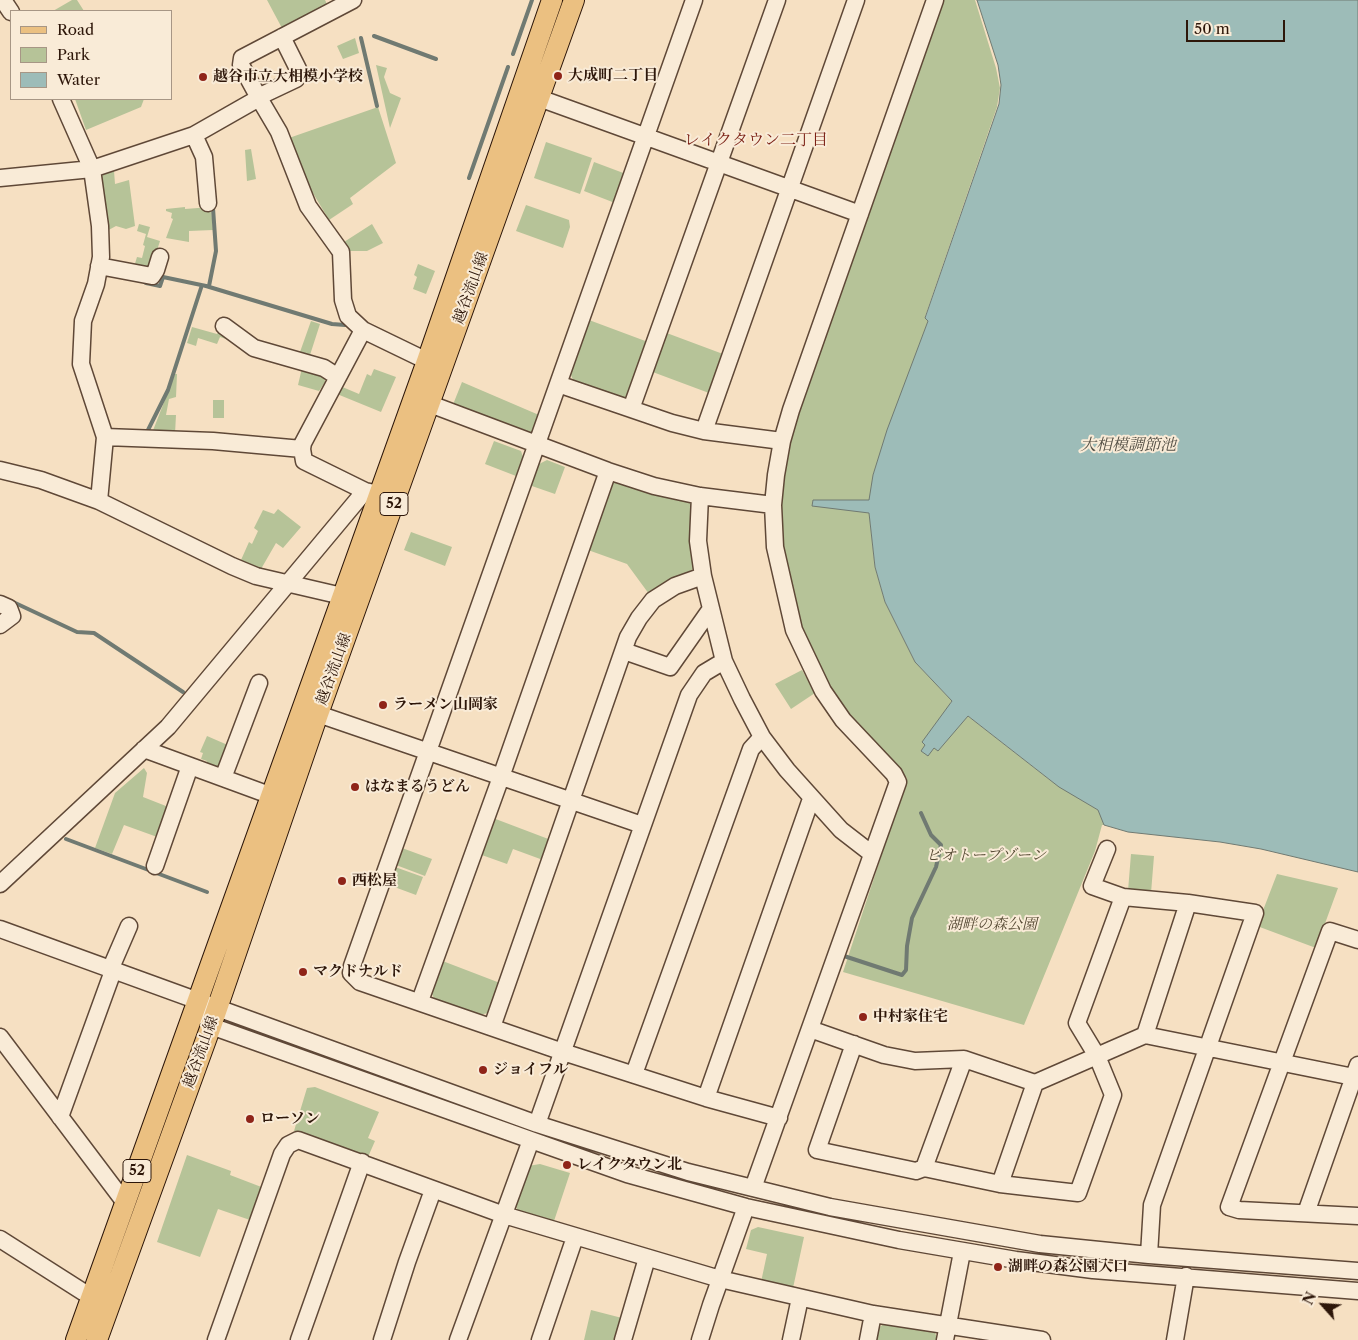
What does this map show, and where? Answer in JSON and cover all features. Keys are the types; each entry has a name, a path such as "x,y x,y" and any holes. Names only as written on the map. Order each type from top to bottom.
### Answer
{"main road":[{"name":"越谷流山線","path":"76,1340 342,596 372,492 427,361 552,0"},
{"name":"越谷流山線","path":"97,1340 214,1018 318,714 574,0"}],"street":[{"path":"3,0 10,10"},
{"path":"353,0 242,58 241,65 258,98 280,132 308,206 341,252 342,300 348,316 363,330 427,361"},
{"path":"694,0 428,750 351,973 360,982 420,1001 563,1052 706,1098 779,1118"},
{"path":"631,409 777,0"},
{"path":"704,431 856,0"},
{"path":"753,1188 898,782 894,774 844,720 808,662 794,630 780,578 775,547 772,505 782,440 935,0"},
{"path":"0,178 92,169 194,135 258,98 296,79 298,69 282,37"},
{"path":"539,98 860,214"},
{"path":"61,100 92,169 100,226 99,266 96,284 83,321 81,364 105,436 99,501"},
{"path":"194,135 204,157 208,203"},
{"path":"99,266 152,276 160,257"},
{"path":"224,326 254,348 324,368 338,376"},
{"path":"0,884 168,727 289,583 372,492 304,461 302,449 303,442 363,330"},
{"path":"558,384 672,423 704,431 782,440"},
{"path":"430,404 536,445 654,486 700,496 772,505"},
{"path":"105,436 213,441 302,449"},
{"path":"0,470 41,480 99,501 256,576 342,596"},
{"path":"420,1001 608,471"},
{"path":"700,496 698,541 703,576 724,661 762,737 811,799 841,830 872,854"},
{"path":"492,1027 624,651 638,618 654,600 676,586 703,576"},
{"path":"0,604 10,608 12,616 0,625"},
{"path":"624,651 670,667 710,610"},
{"path":"538,1124 689,694 704,674 724,661"},
{"path":"223,778 259,683"},
{"path":"318,714 428,750 642,825"},
{"path":"634,1074 751,749 762,737"},
{"path":"144,750 272,796"},
{"path":"155,866 190,766"},
{"path":"706,1098 811,799"},
{"path":"1107,849 1092,886 1123,898 1188,903 1255,913 1152,1205 1149,1255"},
{"path":"854,1044 817,1150 916,1171 924,1168 1000,1184 1078,1193 1113,1094 1097,1056 1077,1023 1123,898"},
{"path":"1145,1035 1188,903"},
{"path":"60,1117 129,926"},
{"path":"0,930 198,1002 214,1018 531,1140 643,1179 746,1207 962,1252 1093,1270 1358,1291"},
{"path":"1358,940 1330,931 1230,1207 1239,1210 1358,1216"},
{"path":"214,1018 688,1172 830,1207 1040,1244 1149,1255 1358,1271"},
{"path":"810,1029 884,1056 915,1061 964,1059 1035,1083 1145,1035 1282,1063 1357,1073 1306,1213"},
{"path":"0,1038 126,1204"},
{"path":"924,1168 964,1059"},
{"path":"1000,1184 1035,1083"},
{"path":"216,1340 282,1154 288,1145 298,1140 504,1215 720,1279 874,1314 946,1333 1042,1340"},
{"path":"458,1340 531,1140"},
{"path":"299,1340 362,1162"},
{"path":"382,1340 433,1190"},
{"path":"700,1340 746,1207"},
{"path":"540,1340 574,1237"},
{"path":"0,1239 91,1297"},
{"path":"946,1333 962,1252"},
{"path":"623,1340 647,1258"},
{"path":"1175,1340 1186,1276"},
{"path":"791,1340 800,1298"},
{"path":"868,1340 874,1314"}],"green space":[{"path":"72,0 77,0 83,10 55,10"},
{"path":"267,0 325,0 328,6 283,30"},
{"name":"ビオトープゾーン","path":"943,0 975,0 996,68 1000,88 997,107 925,317 928,321 873,475 869,512 875,567 885,602 915,662 952,701 950,703 966,718 968,716 1050,780 1098,810 1102,816 1104,825 1102,825 1095,851 1024,1025 843,972 907,778 886,760 834,697 802,635 788,584 782,542 780,497 790,437"},
{"path":"355,38 359,53 343,59 337,46"},
{"path":"376,65 387,68 384,77 390,93 401,98 390,128"},
{"path":"75,100 144,100 141,107 86,130"},
{"path":"378,107 396,163 350,198 353,204 329,220 301,173 289,138"},
{"path":"546,142 592,158 580,194 534,178"},
{"path":"251,149 256,179 247,181 245,150"},
{"path":"594,162 626,174 615,203 584,191"},
{"path":"114,171 115,184 129,180 135,226 126,229 116,226 105,232 100,176"},
{"path":"526,205 569,220 570,227 563,248 516,231"},
{"path":"185,207 185,209 211,207 213,230 189,231 189,242 166,238 173,219 171,218 172,213 166,211 166,209"},
{"path":"139,224 150,227 147,237 160,241 151,269 134,267 137,257 142,258 145,246 143,245 146,234 137,231"},
{"path":"372,224 383,243 367,251 349,251 344,242"},
{"path":"418,264 435,271 426,294 413,289 417,277 414,275"},
{"path":"589,320 648,342 629,396 620,400 575,384 570,373"},
{"path":"311,321 320,324 310,355 300,352"},
{"path":"192,327 217,334 219,331 232,341 220,337 217,344 198,338 196,346 187,343"},
{"path":"664,332 723,354 709,393 650,371"},
{"path":"302,368 324,374 325,382 319,391 298,385"},
{"path":"374,369 396,377 381,412 337,394 340,386 359,394 367,374 371,376"},
{"path":"175,374 177,374 176,397 169,399 166,415 176,415 175,434 152,433"},
{"path":"462,382 539,415 532,432 526,435 452,407"},
{"path":"213,400 224,400 224,418 213,418"},
{"path":"494,441 521,451 523,457 516,476 485,464"},
{"path":"547,460 565,467 555,494 529,485 537,465"},
{"path":"617,479 692,502 695,568 649,594 627,564 588,550 611,482"},
{"path":"278,509 301,527 283,548 276,543 261,569 241,560 249,542 252,544 258,531 254,528 263,510 274,514"},
{"path":"411,532 452,547 445,566 404,550"},
{"path":"802,670 815,693 791,709 775,684"},
{"path":"207,736 230,746 220,771 205,765 207,761 201,759 203,753 200,752"},
{"path":"144,768 147,773 143,797 171,808 160,838 124,825 112,854 95,848 115,793"},
{"path":"493,818 551,840 543,860 513,849 507,864 479,854"},
{"path":"402,848 432,859 425,876 396,865"},
{"path":"1131,854 1154,856 1151,893 1128,891"},
{"path":"395,867 423,877 416,895 389,885"},
{"path":"1277,874 1338,888 1316,948 1257,926"},
{"path":"440,960 500,983 488,1013 479,1015 434,998 429,988"},
{"path":"315,1087 379,1112 368,1138 375,1141 368,1157 294,1131 307,1088"},
{"path":"187,1155 231,1171 230,1175 264,1188 250,1220 218,1209 200,1257 157,1242"},
{"path":"540,1164 570,1173 553,1224 518,1212 515,1204 528,1166"},
{"path":"758,1227 804,1237 793,1288 761,1282 767,1254 746,1249 751,1230"},
{"path":"591,1310 622,1318 616,1340 584,1340"},
{"path":"885,1323 935,1333 938,1340 875,1340 877,1329"}],"water":[{"name":"大相模調節池","path":"977,0 1358,0 1358,872 1261,849 1220,842 1128,832 1104,825 1098,810 1059,787 968,716 938,751 934,748 928,756 921,751 925,745 922,742 952,701 915,662 885,602 875,567 869,513 812,506 813,500 869,500 873,475 887,430 928,321 925,318 999,104 1001,85 998,65"}],"waterway":[{"path":"513,54 532,0"},
{"path":"374,36 436,59"},
{"path":"361,38 377,106"},
{"path":"469,178 508,67"},
{"path":"209,286 216,251 213,208"},
{"path":"146,283 160,286 163,277 206,286 332,324 345,325"},
{"path":"147,432 168,390 201,288"},
{"path":"11,601 77,632 94,633 183,692"},
{"path":"844,956 902,975 906,970 907,946 912,918 936,867 941,845 931,835 921,813"},
{"path":"66,839 207,892"}],"place":[{"name":"大成町二丁目","path":"558,76"},
{"name":"越谷市立大相模小学校","path":"203,77"},
{"name":"ラーメン山岡家","path":"383,705"},
{"name":"はなまるうどん","path":"355,787"},
{"name":"西松屋","path":"342,881"},
{"name":"マクドナルド","path":"303,972"},
{"name":"中村家住宅","path":"863,1017"},
{"name":"ジョイフル","path":"483,1070"},
{"name":"ローソン","path":"250,1119"},
{"name":"レイクタウン北","path":"567,1165"},
{"name":"湖畔の森公園入口","path":"998,1267"}],"district":[{"name":"レイクタウン二丁目","path":"756,140"}],"park label":[{"name":"湖畔の森公園","path":"992,925"}]}
